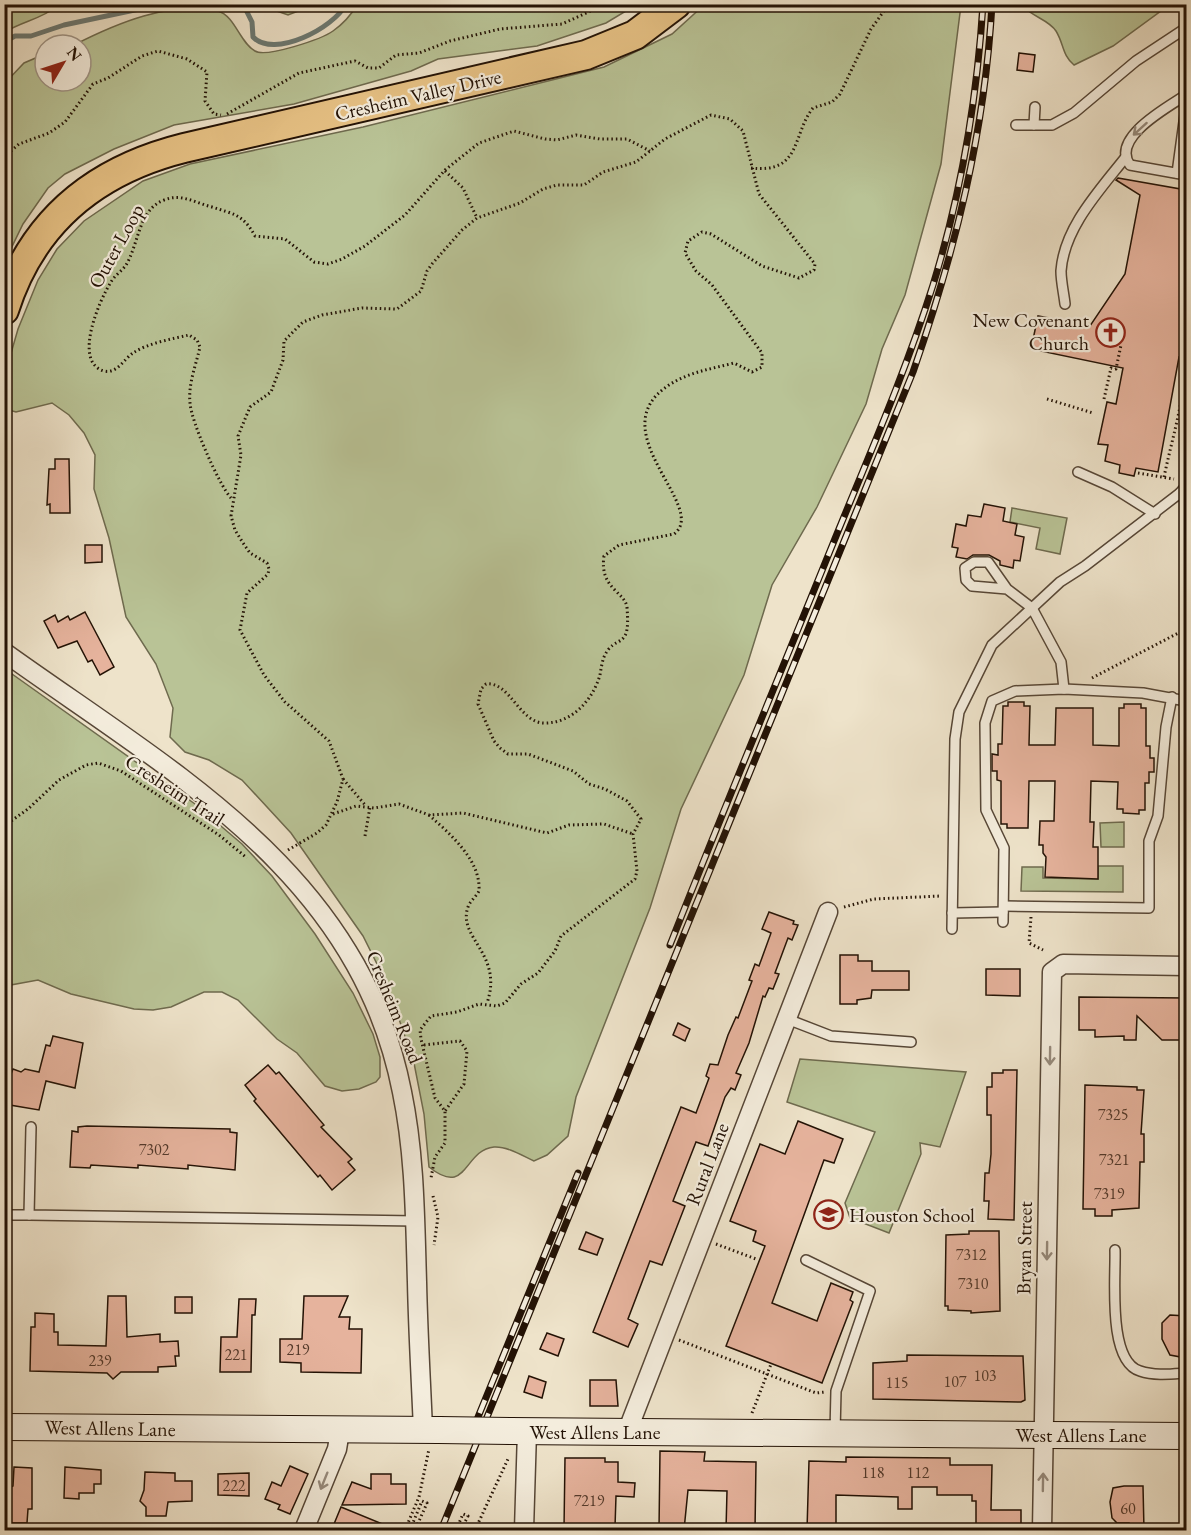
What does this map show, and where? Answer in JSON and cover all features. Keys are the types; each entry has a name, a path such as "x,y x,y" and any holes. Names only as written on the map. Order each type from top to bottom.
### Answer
{"main road":[{"name":"Cresheim Valley Drive","path":"4,310 27,259 62,212 104,178 148,158 586,55 635,35 676,4"},
{"name":"West Allens Lane","path":"4,1427 340,1431 431,1435 518,1431 1186,1436"}],"street":[{"name":"Cresheim Road","path":"4,652 228,813 278,859 327,920 350,955 369,993 399,1077 410,1140 431,1435"},
{"name":"Rural Lane","path":"627,1432 828,912"},
{"name":"Bryan Street","path":"1042,1530 1052,972 1064,964 1186,966"},
{"path":"304,1530 337,1449 340,1431"},
{"path":"518,1431 524,1530"}],"lane":[{"path":"1016,125 1052,126 1074,113 1136,61 1186,28"},
{"path":"1186,94 1153,117 1132,136 1124,149 1125,159 1130,165 1182,174 1186,107"},
{"path":"1034,125 1035,107"},
{"path":"1065,304 1061,271 1072,232 1096,194 1125,159"},
{"path":"1078,472 1113,487 1155,514"},
{"path":"952,929 955,739 959,712 992,645 1060,582 1155,514 1183,489 1186,501"},
{"path":"1007,589 1032,608 1061,662 1064,689"},
{"path":"1003,913 1004,848 986,810 985,723 992,701 1015,691 1064,689 1143,693 1186,700"},
{"path":"952,913 1003,913 1032,906 1149,908 1149,841 1158,816 1166,727 1172,697"},
{"path":"787,1019 831,1036 911,1042"},
{"path":"29,1215 31,1127"},
{"path":"4,1215 416,1221"},
{"path":"1115,1250 1116,1332 1124,1357 1138,1371 1158,1374 1186,1373"},
{"path":"806,1260 870,1291 836,1391 835,1432"}],"path":[{"path":"4,157 19,144 49,133 65,122 93,84 108,78 142,56 158,51 187,59 207,72 204,101 214,114 219,115 226,114 305,71 354,61 368,68 379,68 396,55 419,52 450,41 500,29 562,24 606,4"},
{"path":"751,168 775,167 793,151 813,108 832,102 840,94 872,29 889,4"},
{"path":"365,836 368,807 343,779 329,741 285,702 264,675 244,642 240,630 243,604 247,593 268,574 269,569 267,563 250,553 235,530 231,516 241,455 238,436 250,407 271,392 282,366 284,341 303,322 321,315 362,308 397,309 422,291 427,272 432,264 477,218 520,203 543,189 557,185 585,184 603,172 636,162 650,150 703,117 720,116 730,119 743,131 759,194 784,229 812,259 815,264 814,270 799,278 762,266 711,234 702,232 694,235 685,246 685,253 690,263 712,285 762,353 764,359 758,371 752,372 734,363 692,373 667,386 652,405 645,424 651,456 674,494 683,523 681,529 674,534 619,545 604,556 604,574 609,585 627,604 626,636 607,650 587,702 574,713 557,721 540,723 531,718 497,685 491,684 481,689 479,697 481,712 489,724 494,741 500,748 508,754 528,754 573,771 589,784 605,789 627,801 641,819 633,834 637,871 629,886 561,936 555,951 538,973 521,984 505,1003 497,1006 487,1003 431,1016 420,1030 435,1098 445,1111"},
{"name":"Outer Loop","path":"232,499 215,474 190,405 191,382 200,347 197,339 189,335 141,349 116,369 107,372 97,368 91,357 88,341 91,326 112,279 127,264 144,219 151,208 163,200 176,197 234,212 250,227 255,236 285,239 314,262 328,264 365,246 405,214 445,170 478,143 514,131 545,140 557,140 576,135 600,139 627,139 650,150"},
{"path":"445,170 451,180 463,188 477,218"},
{"path":"1104,399 1111,368 1116,369 1121,345"},
{"path":"1164,477 1176,416 1185,391 1186,362"},
{"path":"1047,399 1093,414"},
{"path":"1138,473 1175,480"},
{"path":"1077,690 1096,675 1186,628"},
{"name":"Cresheim Trail","path":"4,826 28,809 59,780 86,765 98,763 121,771 219,835 256,865"},
{"path":"286,852 317,833 332,814 343,779"},
{"path":"332,814 399,804 429,814 463,813 547,833 568,825 604,824 633,834"},
{"path":"429,814 457,842 476,872 479,891 467,908 470,931 490,963 493,987 487,1003"},
{"path":"828,912 874,899 952,896"},
{"path":"1032,906 1029,943 1043,950"},
{"path":"424,1045 460,1041 467,1051 464,1084 445,1111 445,1143 435,1157 430,1183"},
{"path":"431,1190 433,1197"},
{"path":"720,1245 756,1258"},
{"path":"678,1340 816,1393 836,1391"},
{"path":"750,1417 771,1364"},
{"path":"405,1530 419,1497 431,1435"},
{"path":"475,1530 508,1458"},
{"path":"410,1530 422,1501 427,1503 415,1530"},
{"path":"456,1530 463,1514 468,1516 461,1530"}],"green space":[{"path":"1025,4 1169,5 1113,46 1074,65 1067,57 1053,27 1024,7"},
{"path":"4,5 59,5 46,14 5,32"},
{"path":"269,5 314,5 288,15 274,10"},
{"path":"357,5 636,5 606,23 537,46 438,59 411,71 294,104 174,125 114,149 65,174 48,188 23,224 5,261 5,83 24,63 33,59 33,93 93,93 93,36 144,16 181,9 200,8 218,11 229,18 245,42 255,51 270,52 294,47 327,34 349,16"},
{"path":"704,5 961,5 941,164 905,295 882,349 866,404 817,507 772,585 744,675 681,809 650,908 576,1097 568,1136 547,1155 534,1161 504,1148 494,1147 484,1150 459,1175 451,1177 442,1175 429,1167 424,1114 414,1063 387,984 363,936 291,833 242,780 209,760 185,752 170,737 173,708 156,664 126,617 109,538 94,489 95,455 84,433 69,415 52,403 16,412 5,409 5,374 18,329 38,280 57,249 84,221 143,181 190,164 363,127 604,67 672,34"},
{"path":"1012,508 1067,518 1060,554 1036,549 1040,528 1010,522"},
{"path":"5,669 195,804 242,844 272,876 315,934 353,993 373,1034 380,1057 380,1077 376,1082 359,1089 342,1091 325,1086 297,1053 277,1039 238,1000 222,992 204,992 171,1007 153,1010 134,1009 71,994 38,980 5,986"},
{"path":"1124,822 1124,847 1101,847 1100,823"},
{"path":"1098,866 1123,866 1123,892 1021,891 1022,867 1043,867 1043,878 1098,879"},
{"path":"800,1059 966,1072 940,1147 920,1143 921,1154 889,1233 850,1218 845,1203 875,1132 787,1102"}],"building":[{"path":"1019,53 1035,55 1033,72 1017,70"},
{"name":"New Covenant Church","path":"1118,178 1186,190 1186,359 1179,357 1158,472 1136,468 1134,476 1119,473 1120,465 1105,461 1108,445 1098,444 1107,402 1116,404 1123,368 1031,349 1038,316 1090,326 1125,274 1140,195 1116,180"},
{"path":"55,459 69,459 70,513 50,513 50,504 47,505 49,469 55,469"},
{"path":"984,504 1005,508 1003,521 1017,524 1015,535 1024,537 1020,561 1014,560 1013,568 1000,565 1000,561 989,555 973,555 967,559 956,557 958,548 952,547 956,524 966,526 968,515 981,517"},
{"path":"85,545 102,545 102,562 85,563"},
{"path":"85,612 114,667 100,675 92,660 88,662 77,641 58,648 44,621 55,615 58,622 68,616 70,620"},
{"path":"1008,702 1024,702 1024,706 1030,706 1029,745 1055,745 1056,708 1093,708 1093,745 1119,746 1119,708 1124,708 1124,704 1141,704 1141,708 1146,708 1146,746 1150,746 1150,758 1154,758 1154,772 1149,772 1149,783 1145,783 1145,810 1139,810 1139,814 1123,813 1123,809 1117,809 1118,782 1091,781 1090,822 1094,822 1093,847 1098,847 1098,879 1045,877 1046,857 1043,853 1043,845 1039,845 1040,821 1054,821 1055,781 1029,781 1028,828 1007,828 1007,824 1001,824 1001,781 997,780 997,771 992,771 992,754 998,755 998,744 1002,744 1003,706 1008,706"},
{"path":"769,912 794,921 793,924 798,925 792,940 788,938 775,973 779,974 773,989 769,988 765,997 763,996 749,1043 736,1073 741,1075 735,1090 731,1088 725,1097 708,1146 696,1142 673,1201 685,1206 662,1265 650,1261 628,1319 638,1324 628,1347 593,1332 681,1107 696,1113 709,1078 706,1076 710,1064 718,1065 728,1035 736,1017 738,1018 752,981 749,980 755,964 759,966 771,933 762,929"},
{"path":"840,955 858,955 858,961 872,961 872,971 909,971 909,990 872,990 871,998 857,1000 857,1004 840,1004"},
{"path":"986,969 1020,969 1020,996 986,995"},
{"path":"1079,997 1186,998 1186,1040 1162,1040 1137,1016 1136,1040 1124,1040 1124,1036 1095,1037 1095,1030 1079,1030"},
{"path":"678,1023 690,1029 685,1041 673,1035"},
{"path":"53,1036 83,1043 75,1088 46,1081 39,1110 4,1104 4,1072 11,1074 13,1069 21,1072 25,1069 39,1072 46,1045 50,1046"},
{"path":"268,1065 276,1074 279,1072 324,1125 321,1127 352,1159 348,1162 355,1170 332,1190 320,1175 318,1177 254,1101 256,1099 245,1085"},
{"path":"1003,1070 1017,1070 1014,1220 988,1219 989,1201 984,1201 985,1173 989,1173 991,1154 991,1115 987,1115 987,1087 992,1087 992,1073 1003,1073"},
{"path":"1085,1085 1137,1087 1137,1090 1144,1090 1141,1134 1144,1134 1144,1162 1140,1162 1139,1208 1112,1210 1112,1216 1095,1216 1095,1209 1083,1209"},
{"path":"798,1121 843,1139 834,1163 824,1160 772,1303 817,1321 831,1283 853,1292 850,1300 853,1302 822,1383 726,1346 765,1246 753,1241 756,1231 730,1221 760,1144 785,1154"},
{"path":"78,1127 230,1129 230,1132 237,1133 235,1170 188,1165 188,1169 138,1165 138,1168 91,1165 90,1168 70,1167 72,1131 78,1132"},
{"path":"969,1231 999,1231 1000,1311 971,1313 971,1311 948,1310 948,1306 945,1306 946,1235 969,1234"},
{"path":"586,1232 603,1239 597,1255 579,1249"},
{"path":"108,1296 126,1296 127,1337 160,1334 160,1342 178,1341 179,1356 175,1356 176,1366 158,1367 158,1372 121,1372 113,1379 107,1373 30,1371 31,1327 35,1327 35,1313 54,1314 54,1332 58,1332 58,1345 106,1346"},
{"path":"304,1296 348,1296 339,1317 350,1317 349,1329 362,1329 361,1373 301,1372 301,1363 280,1362 280,1339 302,1339"},
{"path":"175,1297 192,1297 192,1313 175,1313"},
{"path":"239,1299 256,1299 255,1315 252,1315 251,1372 220,1372 221,1337 237,1337"},
{"path":"1170,1315 1186,1316 1186,1358 1170,1355 1162,1339 1162,1323"},
{"path":"547,1333 564,1339 558,1356 540,1349"},
{"path":"907,1355 1023,1356 1025,1400 1021,1402 873,1399 873,1363 907,1361"},
{"path":"529,1376 546,1382 542,1398 524,1392"},
{"path":"590,1380 616,1380 618,1406 590,1406"},
{"path":"660,1451 705,1452 704,1461 756,1462 755,1530 726,1530 727,1491 688,1490 684,1530 659,1530"},
{"path":"846,1457 950,1458 950,1465 992,1465 991,1510 1021,1510 1021,1530 976,1530 976,1501 972,1501 972,1495 937,1495 937,1487 912,1487 912,1509 898,1509 898,1497 836,1495 836,1530 807,1530 809,1461 846,1462"},
{"path":"565,1458 605,1458 605,1462 618,1462 618,1482 635,1483 634,1497 616,1496 615,1527 601,1530 564,1529"},
{"path":"290,1466 308,1474 290,1514 278,1509 280,1505 265,1499 272,1482 281,1486"},
{"path":"14,1467 32,1468 32,1509 28,1509 27,1523 9,1523 9,1498 4,1496 4,1490 13,1486"},
{"path":"65,1467 101,1470 101,1484 94,1484 94,1493 79,1493 79,1499 64,1498"},
{"path":"145,1472 175,1473 175,1481 192,1481 192,1501 168,1502 166,1516 146,1516 146,1507 140,1501 144,1490"},
{"path":"249,1473 249,1496 218,1495 218,1474"},
{"path":"371,1474 391,1474 391,1484 406,1484 406,1504 342,1505 352,1482 371,1489"},
{"path":"1143,1486 1144,1530 1129,1530 1129,1523 1117,1523 1112,1518 1110,1502 1113,1488"},
{"path":"341,1507 397,1530 341,1530 342,1527 334,1524"}],"waterway":[{"path":"4,42 15,36 31,36 64,25 163,4"},
{"path":"243,4 252,22 253,37 263,43 275,44 288,43 317,31 339,13 346,4"}],"railway":[{"path":"670,945 885,417 933,285 960,181 977,75 983,4"},
{"path":"441,1530 913,372 942,282 966,191 983,99 992,4"},
{"path":"469,1439 578,1173"}],"place":[{"name":"New Covenant Church","path":"1110,332"},
{"name":"Houston School","path":"828,1215"}]}
